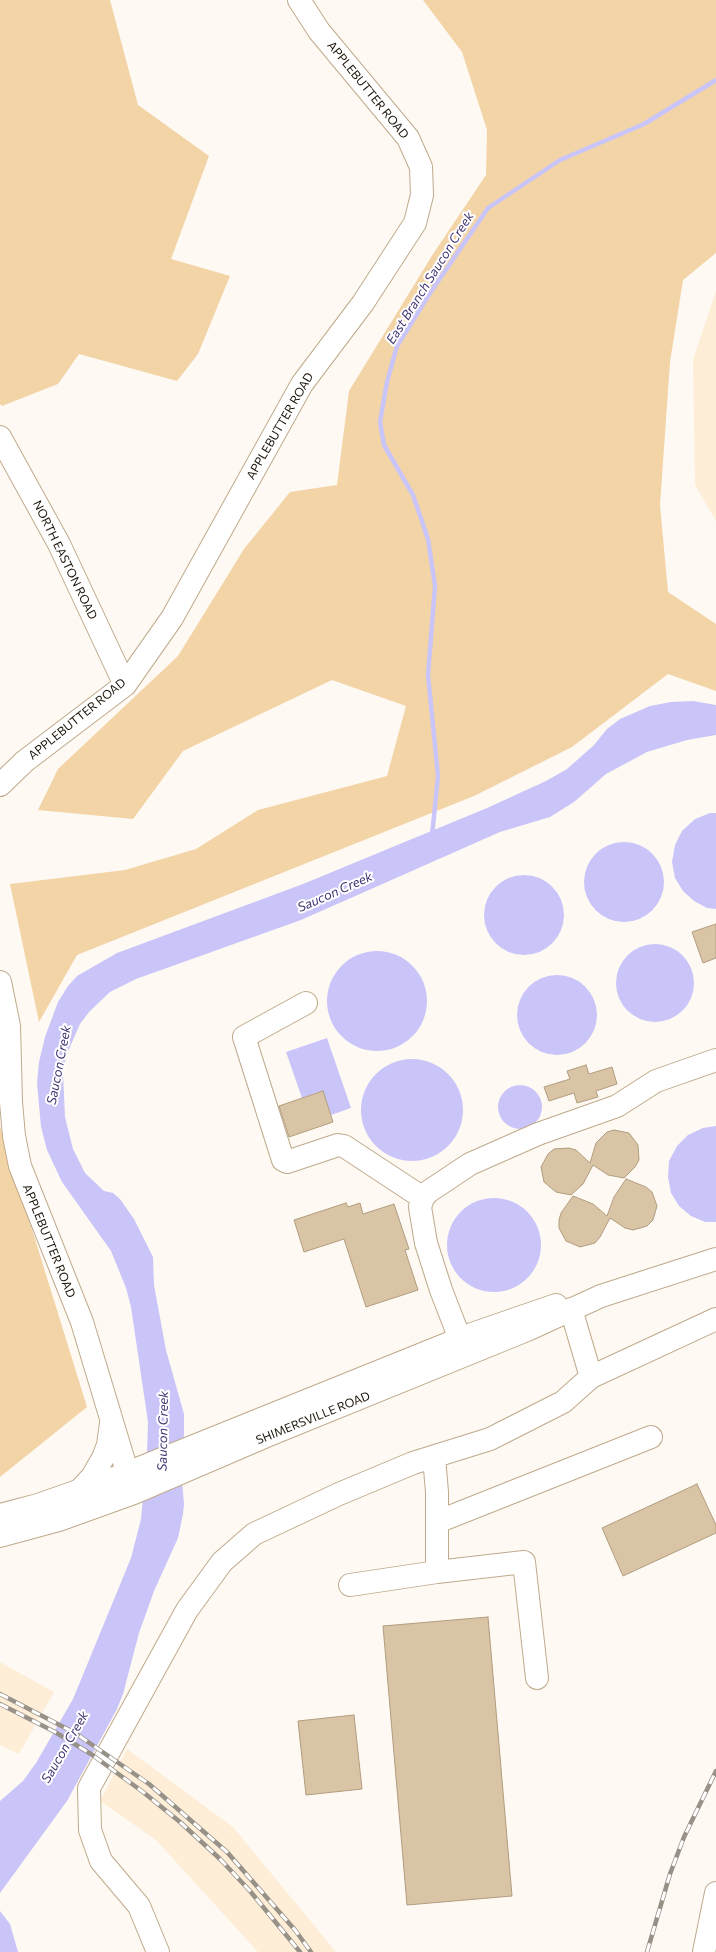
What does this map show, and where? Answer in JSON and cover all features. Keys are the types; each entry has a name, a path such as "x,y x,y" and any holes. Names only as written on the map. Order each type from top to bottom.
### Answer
{"street":[{"name":"APPLEBUTTER ROAD","path":"0,785 26,761 125,685 172,618 302,384 363,303 415,223 422,195 421,167 408,138 319,31 299,0"},
{"name":"NORTH EASTON ROAD","path":"0,437 60,544 125,685"},
{"name":"APPLEBUTTER ROAD","path":"0,982 9,1026 5,1101 20,1166 82,1322 120,1447 126,1482"},
{"path":"306,1002 244,1037 283,1160 287,1162 338,1145 344,1146 423,1198"},
{"path":"460,1339 441,1290 426,1243 420,1207 423,1198 428,1192 470,1164 538,1134 617,1106 656,1081 716,1060"},
{"name":"SHIMERSVILLE ROAD","path":"0,1536 59,1520 112,1501 126,1482 246,1424 460,1339 541,1309 621,1288 716,1259"},
{"name":"SHIMERSVILLE ROAD","path":"0,1515 38,1505 78,1491 126,1482 244,1446 527,1330 571,1309 621,1288"},
{"path":"571,1309 591,1377"},
{"path":"158,1952 139,1906 101,1861 90,1830 89,1788 187,1610 222,1562 254,1534 338,1494 413,1463 490,1440 562,1402 591,1377 716,1319"},
{"path":"78,1491 92,1478 106,1451 111,1431 111,1416"},
{"path":"437,1522 651,1437"},
{"path":"434,1457 437,1492 437,1572"},
{"path":"350,1586 437,1572 524,1562 537,1678"},
{"path":"704,1952 716,1894"}],"shaded area":[{"path":"0,0 110,0 138,105 209,156 171,259 230,276 198,354 177,381 79,354 58,384 2,406 0,404"},
{"path":"423,0 716,0 716,253 683,280 670,362 660,505 668,592 716,624 716,691 668,674 572,747 474,796 77,955 39,1022 10,884 125,870 196,849 258,810 387,776 406,706 332,680 183,751 133,819 38,810 58,769 178,656 244,549 290,492 337,485 349,391 433,254 486,175 487,130 462,52"},
{"path":"716,291 716,521 695,485 693,359"},
{"path":"0,1126 87,1407 0,1477"},
{"path":"0,1662 54,1692 19,1754 0,1745"},
{"path":"127,1749 233,1827 336,1952 258,1952 156,1840 100,1801"}],"water":[{"name":"Saucon Creek","path":"693,701 716,705 716,735 687,740 647,752 606,774 574,802 550,817 500,832 301,920 136,979 110,992 89,1012 80,1024 66,1056 63,1074 65,1117 73,1149 85,1173 104,1191 113,1193 120,1199 134,1219 153,1257 154,1285 166,1350 184,1414 181,1470 184,1504 178,1538 154,1591 139,1633 123,1694 117,1709 67,1801 0,1893 0,1801 23,1781 36,1763 73,1699 131,1558 141,1519 147,1452 148,1422 131,1307 126,1288 111,1251 62,1182 47,1150 41,1127 37,1083 39,1062 45,1037 58,1002 68,986 77,976 117,953 303,884 487,808 546,781 567,769 594,745 607,729 620,719 650,706 671,702"},
{"path":"710,813 716,813 716,909 707,908 694,901 683,891 675,878 672,862 675,845 682,831 695,819"},
{"path":"624,842 639,845 652,854 661,867 664,882 661,897 652,910 639,919 624,922 609,919 596,910 587,897 584,882 587,867 596,854 609,845"},
{"path":"524,875 539,878 552,887 561,900 564,915 561,930 552,943 539,952 524,955 509,952 496,943 487,930 484,915 487,900 496,887 509,878"},
{"path":"655,944 670,947 683,955 691,968 694,983 691,998 683,1011 670,1019 655,1022 640,1019 627,1011 619,998 616,983 619,968 627,955 640,947"},
{"path":"377,951 387,952 405,959 419,973 426,991 426,1011 419,1029 405,1043 387,1050 377,1051 367,1050 349,1043 335,1029 328,1011 327,1001 328,991 335,973 349,959 367,952"},
{"path":"549,975 565,975 579,982 590,993 597,1007 597,1023 594,1030 585,1043 579,1048 565,1055 549,1055 535,1048 524,1037 517,1023 517,1007 524,993 535,982"},
{"path":"327,1038 351,1108 331,1115 322,1091 302,1098 286,1052"},
{"path":"412,1059 431,1063 448,1074 459,1091 463,1110 459,1129 448,1146 431,1157 412,1161 393,1157 376,1146 365,1129 361,1110 365,1091 376,1074 393,1063"},
{"path":"516,1085 524,1085 529,1086 536,1091 541,1098 541,1116 536,1123 529,1128 516,1129 508,1126 501,1119 498,1111 498,1103 501,1095 508,1088"},
{"path":"716,1126 716,1222 705,1222 691,1216 679,1206 671,1193 668,1177 669,1161 677,1146 688,1135 703,1128"},
{"path":"494,1198 512,1202 527,1212 537,1227 541,1245 537,1263 527,1278 512,1288 494,1292 476,1288 461,1278 451,1263 447,1245 451,1227 461,1212 476,1202"},
{"path":"0,1911 10,1924 18,1952 0,1952"}],"building":[{"path":"716,924 716,958 703,963 692,932"},
{"path":"586,1065 589,1074 612,1067 617,1084 596,1091 598,1097 577,1103 574,1093 549,1101 544,1087 570,1079 567,1071"},
{"path":"323,1091 333,1122 289,1137 279,1106"},
{"path":"614,1130 629,1133 638,1145 639,1160 635,1167 624,1178 608,1175 593,1165 583,1184 571,1195 556,1192 544,1182 541,1167 548,1154 554,1149 569,1148 576,1150 590,1163 596,1143 607,1132"},
{"path":"626,1179 646,1187 652,1192 657,1206 653,1220 647,1226 633,1230 625,1228 610,1218 600,1237 595,1243 580,1247 566,1241 559,1228 559,1220 561,1213 573,1196 593,1204 607,1216 614,1197"},
{"path":"346,1203 348,1207 360,1203 363,1214 394,1204 409,1249 405,1250 418,1290 366,1307 344,1239 304,1252 294,1220"},
{"path":"697,1484 716,1525 716,1533 623,1576 602,1528"},
{"path":"488,1617 512,1896 407,1905 383,1626"},
{"path":"354,1715 362,1789 306,1795 298,1721"}],"waterway":[{"name":"East Branch Saucon Creek","path":"432,836 438,776 428,675 435,586 428,539 413,495 384,445 380,422 387,382 397,346 430,293 488,208 560,160 644,124 716,80"}],"railway":[{"path":"0,1694 75,1733 149,1784 227,1852 295,1930 311,1952"},
{"path":"0,1704 55,1732 91,1754 143,1792 180,1822 220,1859 250,1891 300,1952"},
{"path":"647,1952 670,1874 684,1837 716,1771"}]}
